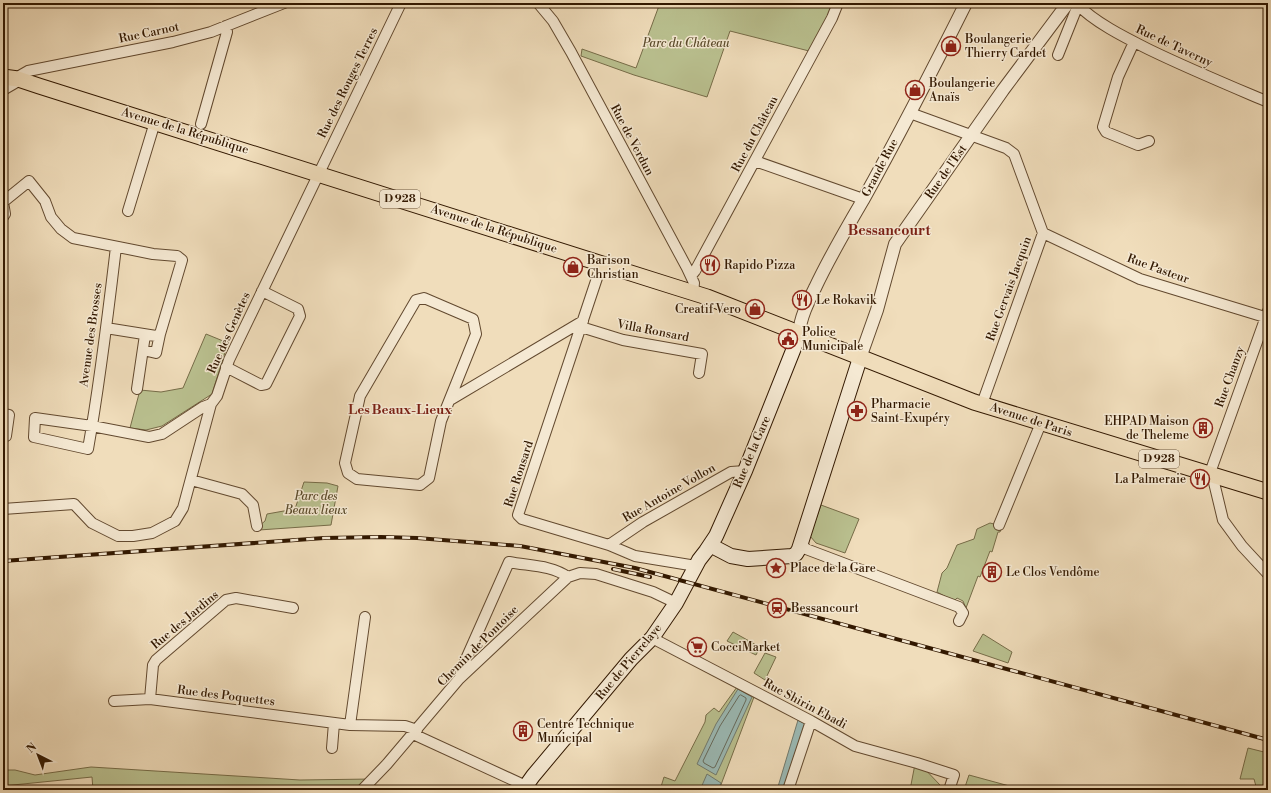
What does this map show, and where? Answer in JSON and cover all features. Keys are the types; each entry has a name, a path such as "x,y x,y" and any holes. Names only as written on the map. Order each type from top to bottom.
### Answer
{"main road":[{"name":"Avenue de la République","path":"3,77 28,77 155,122 693,293 799,334"},
{"name":"Avenue de Paris","path":"799,334 982,404 1039,428 1213,475 1268,492"},
{"name":"Rue de la Gare","path":"696,566 716,536 745,471 799,334"},
{"path":"710,545 731,556 748,559 792,556 796,554 800,549 860,358"},
{"name":"Rue de Pierrelaye","path":"525,788 533,776 631,659 652,638 676,603 696,566"}],"street":[{"name":"Rue Carnot","path":"28,77 211,32 284,3"},
{"name":"Rue des Rouges Terres","path":"319,174 401,3"},
{"name":"Rue de Verdun","path":"538,3 553,21 571,52 691,276 694,283 693,293"},
{"name":"Rue du Château","path":"691,276 755,161 837,8 838,3"},
{"name":"Grande Rue","path":"799,334 799,327 806,305 828,261 910,113 966,3"},
{"path":"1058,55 1074,4"},
{"name":"Rue de Taverny","path":"1074,4 1111,30 1134,42 1268,102"},
{"name":"Rue de l'Est","path":"860,358 877,310 895,244 974,137 1003,90 1074,4"},
{"path":"201,124 227,32 226,26"},
{"path":"1134,42 1118,77 1103,127 1106,132 1138,145 1149,141"},
{"path":"3,90 28,77"},
{"name":"Rue Gervais Jacquin","path":"910,113 1006,148 1014,154 1043,233 982,404"},
{"path":"128,211 155,122"},
{"path":"755,161 863,199"},
{"name":"Rue des Genètes","path":"3,509 74,504 92,523 118,536 133,536 152,533 175,521 183,508 211,404 217,396 226,367 319,174"},
{"path":"3,217 5,214 3,202 29,181 44,201 51,216 61,229 73,238 116,247 177,256 182,260 156,352 143,350"},
{"name":"Rue Pasteur","path":"1043,233 1140,279 1267,316"},
{"name":"Avenue des Brosses","path":"116,247 106,328 92,426 88,449 34,437 35,418 92,426 149,437 162,434 203,407 211,404"},
{"name":"Rue Ronsard","path":"602,263 518,515 522,519 609,545 635,556 696,566"},
{"path":"226,367 261,385 266,384 300,316 298,309 262,291"},
{"path":"450,400 476,334 473,319 424,298 416,300 360,396 345,463 348,472 357,479 420,485 429,478 441,421 450,400 582,324"},
{"name":"Rue Chanzy","path":"1213,475 1212,467 1267,316"},
{"name":"Villa Ronsard","path":"582,324 623,340 702,354 699,374"},
{"path":"106,328 145,335 156,336 160,334"},
{"path":"137,389 145,335"},
{"path":"3,414 9,415 6,436 3,436"},
{"path":"999,525 1039,428"},
{"name":"Rue Antoine Vollon","path":"609,545 643,522 731,472 745,471"},
{"path":"1213,475 1223,520 1242,546 1268,574"},
{"path":"191,480 242,494 253,505 257,526"},
{"path":"801,543 806,549 933,596 961,611"},
{"path":"459,679 466,659 509,562 560,571 568,577 580,574 596,574 653,592 676,603"},
{"name":"Chemin de Pontoise","path":"362,790 415,732 459,679 568,577"},
{"name":"Rue des Jardins","path":"150,699 153,666 156,660 226,600 236,598 293,608"},
{"path":"350,725 365,617"},
{"name":"Rue Shirin Ebadi","path":"652,638 811,721 855,746 954,775 949,790"},
{"name":"Rue des Poquettes","path":"114,701 150,699 350,725 405,726 525,788"},
{"path":"788,790 811,721"},
{"path":"332,748 334,723"}],"green space":[{"name":"Parc du Château","path":"660,3 838,3 813,52 730,31 707,97 634,75 581,56 582,49 636,68"},
{"path":"206,334 228,343 212,394 162,426 146,430 130,428 140,390 161,392 183,388"},
{"name":"Parc des Beaux lieux","path":"304,482 327,483 338,486 331,525 259,530 259,526 265,521 267,514 295,509"},
{"path":"821,505 859,519 845,553 816,543 810,536"},
{"path":"990,523 1002,526 1000,532 998,532 992,552 990,551 980,577 978,576 966,608 963,601 957,598 954,601 937,592 942,573 947,568 957,545 974,539 977,529"},
{"path":"733,632 760,647 756,655 727,641"},
{"path":"983,634 1012,652 1008,663 973,651"},
{"path":"765,653 776,657 765,680 754,673"},
{"path":"737,687 754,697 719,790 660,790 664,777 675,781 705,722 706,715 714,708 719,712"},
{"path":"1248,748 1268,753 1268,790 1257,790 1254,779 1240,779"},
{"path":"915,764 920,764 940,785 938,790 910,790"},
{"path":"91,767 300,780 372,779 362,790 93,790 92,777 3,786 3,770 15,770 35,775"},
{"path":"969,775 1024,790 964,790"}],"water":[{"path":"738,689 752,697 716,775 697,764 716,724"},
{"path":"798,720 806,724 784,790 777,790"},
{"path":"707,774 721,783 718,790 700,790"}],"railway":[{"path":"3,561 324,538 417,538 520,546 635,568 1268,740"},
{"path":"613,569 650,577"}],"place":[{"name":"Boulangerie Thierry Cardet","path":"951,46"},
{"name":"Boulangerie Anaïs","path":"915,90"},
{"name":"Rapido Pizza","path":"710,265"},
{"name":"Barison Christian","path":"573,267"},
{"name":"Le Rokavik","path":"802,300"},
{"name":"Creatif Vero","path":"755,309"},
{"name":"Police Municipale","path":"788,339"},
{"name":"Pharmacie Saint-Exupéry","path":"857,411"},
{"name":"EHPAD Maison de Theleme","path":"1203,428"},
{"name":"La Palmeraie","path":"1200,479"},
{"name":"Place de la Gare","path":"776,568"},
{"name":"Le Clos Vendôme","path":"992,572"},
{"name":"Bessancourt","path":"777,608"},
{"name":"CocciMarket","path":"697,647"},
{"name":"Centre Technique Municipal","path":"523,731"}],"district":[{"name":"Bessancourt","path":"889,231"},
{"name":"Les Beaux-Lieux","path":"400,410"}]}
